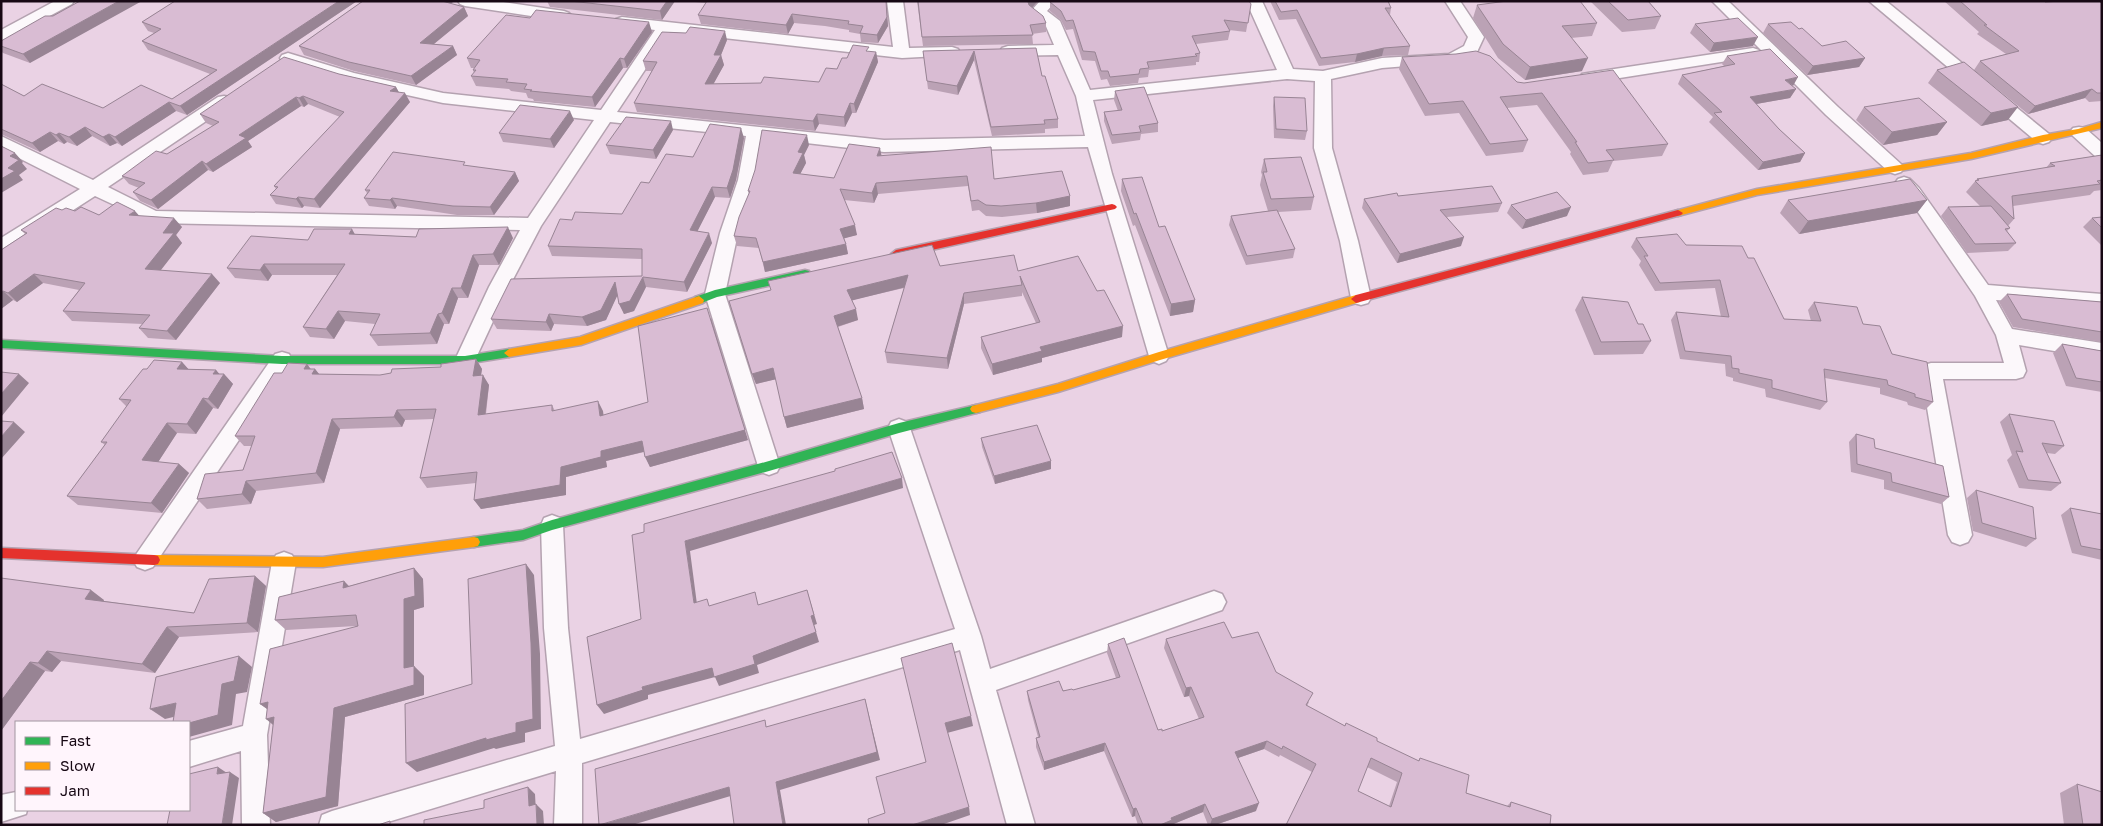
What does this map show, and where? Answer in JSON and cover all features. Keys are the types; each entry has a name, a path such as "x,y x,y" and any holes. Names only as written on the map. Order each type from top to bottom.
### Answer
{"street":[{"path":"1,37 67,1"},
{"path":"465,1 536,7 579,18"},
{"path":"895,1 902,53"},
{"path":"1049,1 1038,12 1052,21 1084,96 1112,207 1158,356"},
{"path":"1254,1 1288,74"},
{"path":"1719,1 1771,50 1913,192 1982,292 2006,335 2016,371 1931,371 1960,535"},
{"path":"1876,1 2043,138"},
{"path":"1084,96 1288,74 1323,76 1382,63 1452,59 1471,49 1476,37 1463,19 1457,6"},
{"path":"1457,6 1480,10"},
{"path":"608,21 902,53 969,51"},
{"path":"465,360 498,287 533,224 666,27"},
{"path":"272,69 303,48"},
{"path":"988,51 1065,50"},
{"path":"1577,80 1771,50"},
{"path":"1466,52 1484,59"},
{"path":"288,58 350,77 443,98 755,133 884,146 1094,140"},
{"path":"1323,76 1323,148 1349,241 1361,298"},
{"path":"1,247 93,189 239,91"},
{"path":"1,553 146,560 323,562 523,535 552,525 769,466 899,428 1058,388 1158,356 1361,298 1757,192 1971,156 2043,138 2079,132 2102,125"},
{"path":"2079,132 2102,153"},
{"path":"755,133 748,180 729,233 714,294 769,466"},
{"path":"1,142 153,217 533,224"},
{"path":"889,256 1112,207"},
{"path":"1,344 282,360 465,360 581,341 714,294 821,271"},
{"path":"1982,292 2102,301"},
{"path":"2006,335 2102,351"},
{"path":"146,560 282,360"},
{"path":"899,428 969,636 1021,825"},
{"path":"552,525 556,628 569,755 568,825"},
{"path":"256,825 254,735 284,562"},
{"path":"983,683 1214,602"},
{"path":"332,825 969,636"},
{"path":"190,754 254,735"},
{"path":"1,809 15,805"}],"building":[{"path":"80,1 119,1 23,54 1,46 1,41 45,16 53,16"},
{"path":"175,1 339,1 180,106 169,102 115,137 109,134 103,137 85,127 69,137 50,132 32,143 1,129 1,84 24,96 42,84 103,108 141,85 172,99 217,70 142,41 161,29 142,22"},
{"path":"363,1 442,1 464,7 420,43 453,46 411,76 349,62 299,46"},
{"path":"570,1 667,1 660,11"},
{"path":"707,1 886,1 887,17 877,35 860,33 863,26 848,24 849,21 792,14 786,25 698,15"},
{"path":"918,1 1029,1 1029,5 1043,16 1046,23 1030,25 1033,35 922,37"},
{"path":"1050,1 1249,1 1251,4 1248,23 1224,20 1230,31 1192,36 1200,53 1195,54 1197,56 1147,62 1149,68 1140,69 1139,74 1110,77 1108,71 1101,71 1095,52 1083,51 1073,20 1066,21 1061,11"},
{"path":"1275,1 1388,1 1391,8 1385,8 1410,46 1321,58 1297,10 1281,12"},
{"path":"1507,1 1580,1 1597,23 1562,26 1588,58 1530,67 1503,44 1477,5"},
{"path":"1608,1 1648,1 1661,16 1628,20"},
{"path":"1960,1 2099,1 2102,4 2102,93 2097,93 2092,89 2035,106 1980,61 2019,51 1984,25 1987,25"},
{"path":"536,10 649,22 624,59 620,58 592,97 530,91 532,90 524,89 527,84 506,82 508,79 471,76 480,60 467,58 506,15 530,18"},
{"path":"1738,18 1758,37 1714,43 1695,24"},
{"path":"1791,22 1799,29 1802,28 1822,46 1846,41 1865,58 1813,66 1768,24"},
{"path":"690,27 725,31 714,55 721,55 705,84 761,83 764,77 819,82 826,68 837,69 842,58 847,58 853,45 869,47 866,51 876,52 854,104 850,103 844,117 817,114 813,121 634,103 657,62 643,61 662,32 686,33"},
{"path":"1036,48 1042,76 1045,76 1058,119 1044,120 1045,124 991,127 974,51 957,86 927,81 923,51"},
{"path":"1770,49 1798,77 1785,80 1796,89 1750,97 1779,129 1805,153 1763,162 1714,113 1722,112 1682,75 1735,64 1727,56"},
{"path":"1476,51 1490,56 1517,82 1524,83 1613,70 1668,144 1606,150 1614,160 1588,163 1575,142 1577,142 1542,93 1500,97 1528,140 1490,144 1463,101 1429,104 1402,57"},
{"path":"284,57 339,74 396,87 390,91 405,93 314,199 298,197 296,199 270,195 278,187 274,186 344,112 303,96 296,97 239,135 246,138 206,164 202,161 151,200 133,192 145,183 122,176 156,151 167,154 219,122 200,114"},
{"path":"1964,62 2018,107 1991,113 1937,70"},
{"path":"1144,87 1158,123 1139,126 1141,132 1112,135 1104,112 1122,110 1115,91"},
{"path":"1274,97 1305,98 1307,131 1276,129"},
{"path":"1919,98 1947,122 1892,132 1864,107"},
{"path":"520,105 570,111 550,139 499,133"},
{"path":"626,117 671,121 653,150 606,145"},
{"path":"710,124 741,128 733,170 727,188 712,187 690,230 709,233 684,282 643,277 630,301 619,304 615,282 601,310 582,317 549,314 546,322 491,319 511,279 642,276 642,249 548,246 560,219 572,220 575,212 622,214 641,182 649,183 666,154 693,157"},
{"path":"762,130 807,135 798,152 803,153 793,173 834,178 849,144 880,148 877,156 991,147 994,179 1062,171 1070,196 1036,203 1001,206 986,205 978,200 971,201 967,176 876,183 872,193 840,189 855,225 840,229 846,244 763,262 756,238 734,236 739,217 750,191 748,191 755,170"},
{"path":"1,146 15,153 10,156 19,160 8,168 15,171 1,179"},
{"path":"393,152 465,162 463,165 515,172 490,207 453,206 392,198 390,200 364,198 370,190 365,190"},
{"path":"2102,155 2102,180 2097,181 2100,184 2012,196 2014,219 1975,181 1979,180 1977,179 2055,166 2050,163"},
{"path":"1301,157 1314,197 1271,199 1263,172 1267,172 1264,159"},
{"path":"1142,177 1159,227 1165,226 1195,300 1171,304 1136,213 1134,214 1122,179"},
{"path":"1910,179 1927,200 1808,221 1788,200"},
{"path":"1492,186 1502,203 1440,210 1464,237 1400,254 1364,199 1397,193 1398,196"},
{"path":"1557,192 1571,207 1526,220 1511,205"},
{"path":"117,202 135,211 129,215 174,218 163,233 174,233 145,269 212,274 167,331 139,328 150,315 63,311 85,283 34,274 8,293 1,292 1,250 27,233 21,230 56,208 62,210 66,208 75,211 81,207 99,215"},
{"path":"1991,206 2010,228 2005,229 2016,243 1975,244 1948,207"},
{"path":"1277,210 1295,249 1247,256 1231,216"},
{"path":"2102,217 2102,228 2092,218"},
{"path":"508,227 493,254 473,255 461,288 452,288 442,313 438,314 430,333 370,335 380,314 338,311 326,329 303,327 345,264 264,264 260,270 227,268 251,236 308,240 314,229 352,229 349,234 416,237 419,229"},
{"path":"1677,234 1686,245 1742,246 1748,258 1754,258 1784,319 1821,321 1814,302 1857,307 1863,324 1880,326 1892,354 1927,362 1933,402 1915,397 1915,394 1888,385 1887,380 1824,369 1827,402 1772,388 1772,380 1739,373 1739,369 1732,368 1731,356 1685,351 1676,312 1729,317 1720,280 1660,283 1644,256 1648,256 1636,238"},
{"path":"932,245 940,266 1014,255 1018,271 1078,256 1097,291 1104,290 1123,326 1040,347 1042,351 992,364 981,337 1040,322 1020,276 1022,285 964,293 947,358 885,352 908,275 847,290 856,309 834,316 862,398 784,417 773,368 752,374 729,301 771,290 768,281"},
{"path":"2007,294 2102,302 2102,332 2022,319"},
{"path":"1582,297 1628,302 1638,324 1643,324 1651,341 1601,342"},
{"path":"707,308 745,430 645,457 642,441 601,451 601,457 561,467 560,485 474,500 477,472 420,478 436,409 397,410 394,417 332,419 316,473 246,481 242,494 197,499 205,474 243,470 255,436 235,436 274,373 282,373 288,363 307,364 304,369 315,369 312,374 380,375 391,373 392,369 441,367 441,364 476,359 473,376 483,375 478,415 552,405 552,411 598,401 600,416 648,402 638,326"},
{"path":"2062,344 2102,351 2102,382 2076,378"},
{"path":"154,360 182,362 177,369 216,370 213,374 224,374 208,399 203,398 187,424 167,423 142,460 179,464 151,503 67,496 107,442 101,442 131,400 119,399 143,369 147,369"},
{"path":"1,372 19,374 1,394"},
{"path":"2009,414 2054,421 2064,446 2042,443 2061,483 2028,480 2016,451 2023,452"},
{"path":"1,421 14,422 1,437"},
{"path":"1037,425 1051,461 994,476 981,438"},
{"path":"1856,434 1874,439 1875,448 1943,466 1949,497 1892,482 1891,473 1857,464"},
{"path":"892,452 902,478 685,541 694,603 707,599 709,606 755,592 758,605 807,590 814,615 811,616 816,632 753,656 755,664 714,677 712,668 642,687 643,690 597,705 587,637 641,619 632,535 644,532 644,524 835,471 835,469"},
{"path":"1976,490 2033,507 2036,539 1982,523"},
{"path":"2070,508 2102,514 2102,550 2081,546"},
{"path":"526,564 533,719 516,723 516,732 486,740 486,738 406,763 405,704 472,684 468,579"},
{"path":"414,568 415,596 404,599 404,668 414,666 414,685 334,708 326,797 263,813 274,717 266,719 268,702 260,704 270,649 358,626 356,615 275,620 279,597 344,581 343,588"},
{"path":"255,576 247,623 167,627 142,664 47,651 38,663 30,662 1,701 1,578 91,590 85,599 194,613 209,579"},
{"path":"1224,622 1232,638 1258,632 1276,672 1313,693 1306,705 1345,726 1346,723 1377,738 1377,741 1419,761 1420,758 1469,775 1466,793 1510,807 1511,802 1551,815 1550,825 1286,825 1316,764 1283,746 1282,749 1267,741 1235,752 1259,803 1212,819 1205,804 1171,818 1172,820 1160,825 1143,825 1136,808 1133,809 1105,743 1044,762 1036,738 1040,737 1027,691 1059,681 1063,691 1073,690 1120,677 1108,644 1124,638 1158,730 1162,729 1162,731 1204,717 1191,687 1186,688 1166,639","holes":["1371,758 1402,773 1391,807 1358,791"]},
{"path":"952,643 971,716 945,723 969,807 912,825 869,825 868,819 885,813 876,777 926,762 901,658"},
{"path":"239,656 234,681 222,684 218,715 190,723 190,721 173,721 176,703 150,709 156,677"},
{"path":"865,699 877,752 776,782 783,825 733,825 729,787 599,825 595,769 765,720 766,727"},
{"path":"218,767 217,774 230,772 222,825 167,825 170,811 190,811 190,774"},
{"path":"2077,784 2102,792 2102,825 2083,825"},
{"path":"528,787 529,806 536,804 537,825 424,825 424,820 484,808 484,800"},
{"path":"390,821 390,825 378,825"}],"traffic: fast":[{"path":"699,300 715,294 805,274"},
{"path":"1,344 282,360 465,360 509,353"},
{"path":"474,542 523,535 552,525 769,466 899,428 976,409"}],"traffic: slow":[{"path":"1678,213 1757,192 1971,156 2043,138 2079,132 2102,125"},
{"path":"976,409 1058,388 1159,356 1356,299"},
{"path":"509,353 581,341 699,300"},
{"path":"154,560 323,562 474,542"}],"traffic: jam":[{"path":"896,254 1112,207"},
{"path":"1356,299 1678,213"},
{"path":"1,553 154,560"}]}
